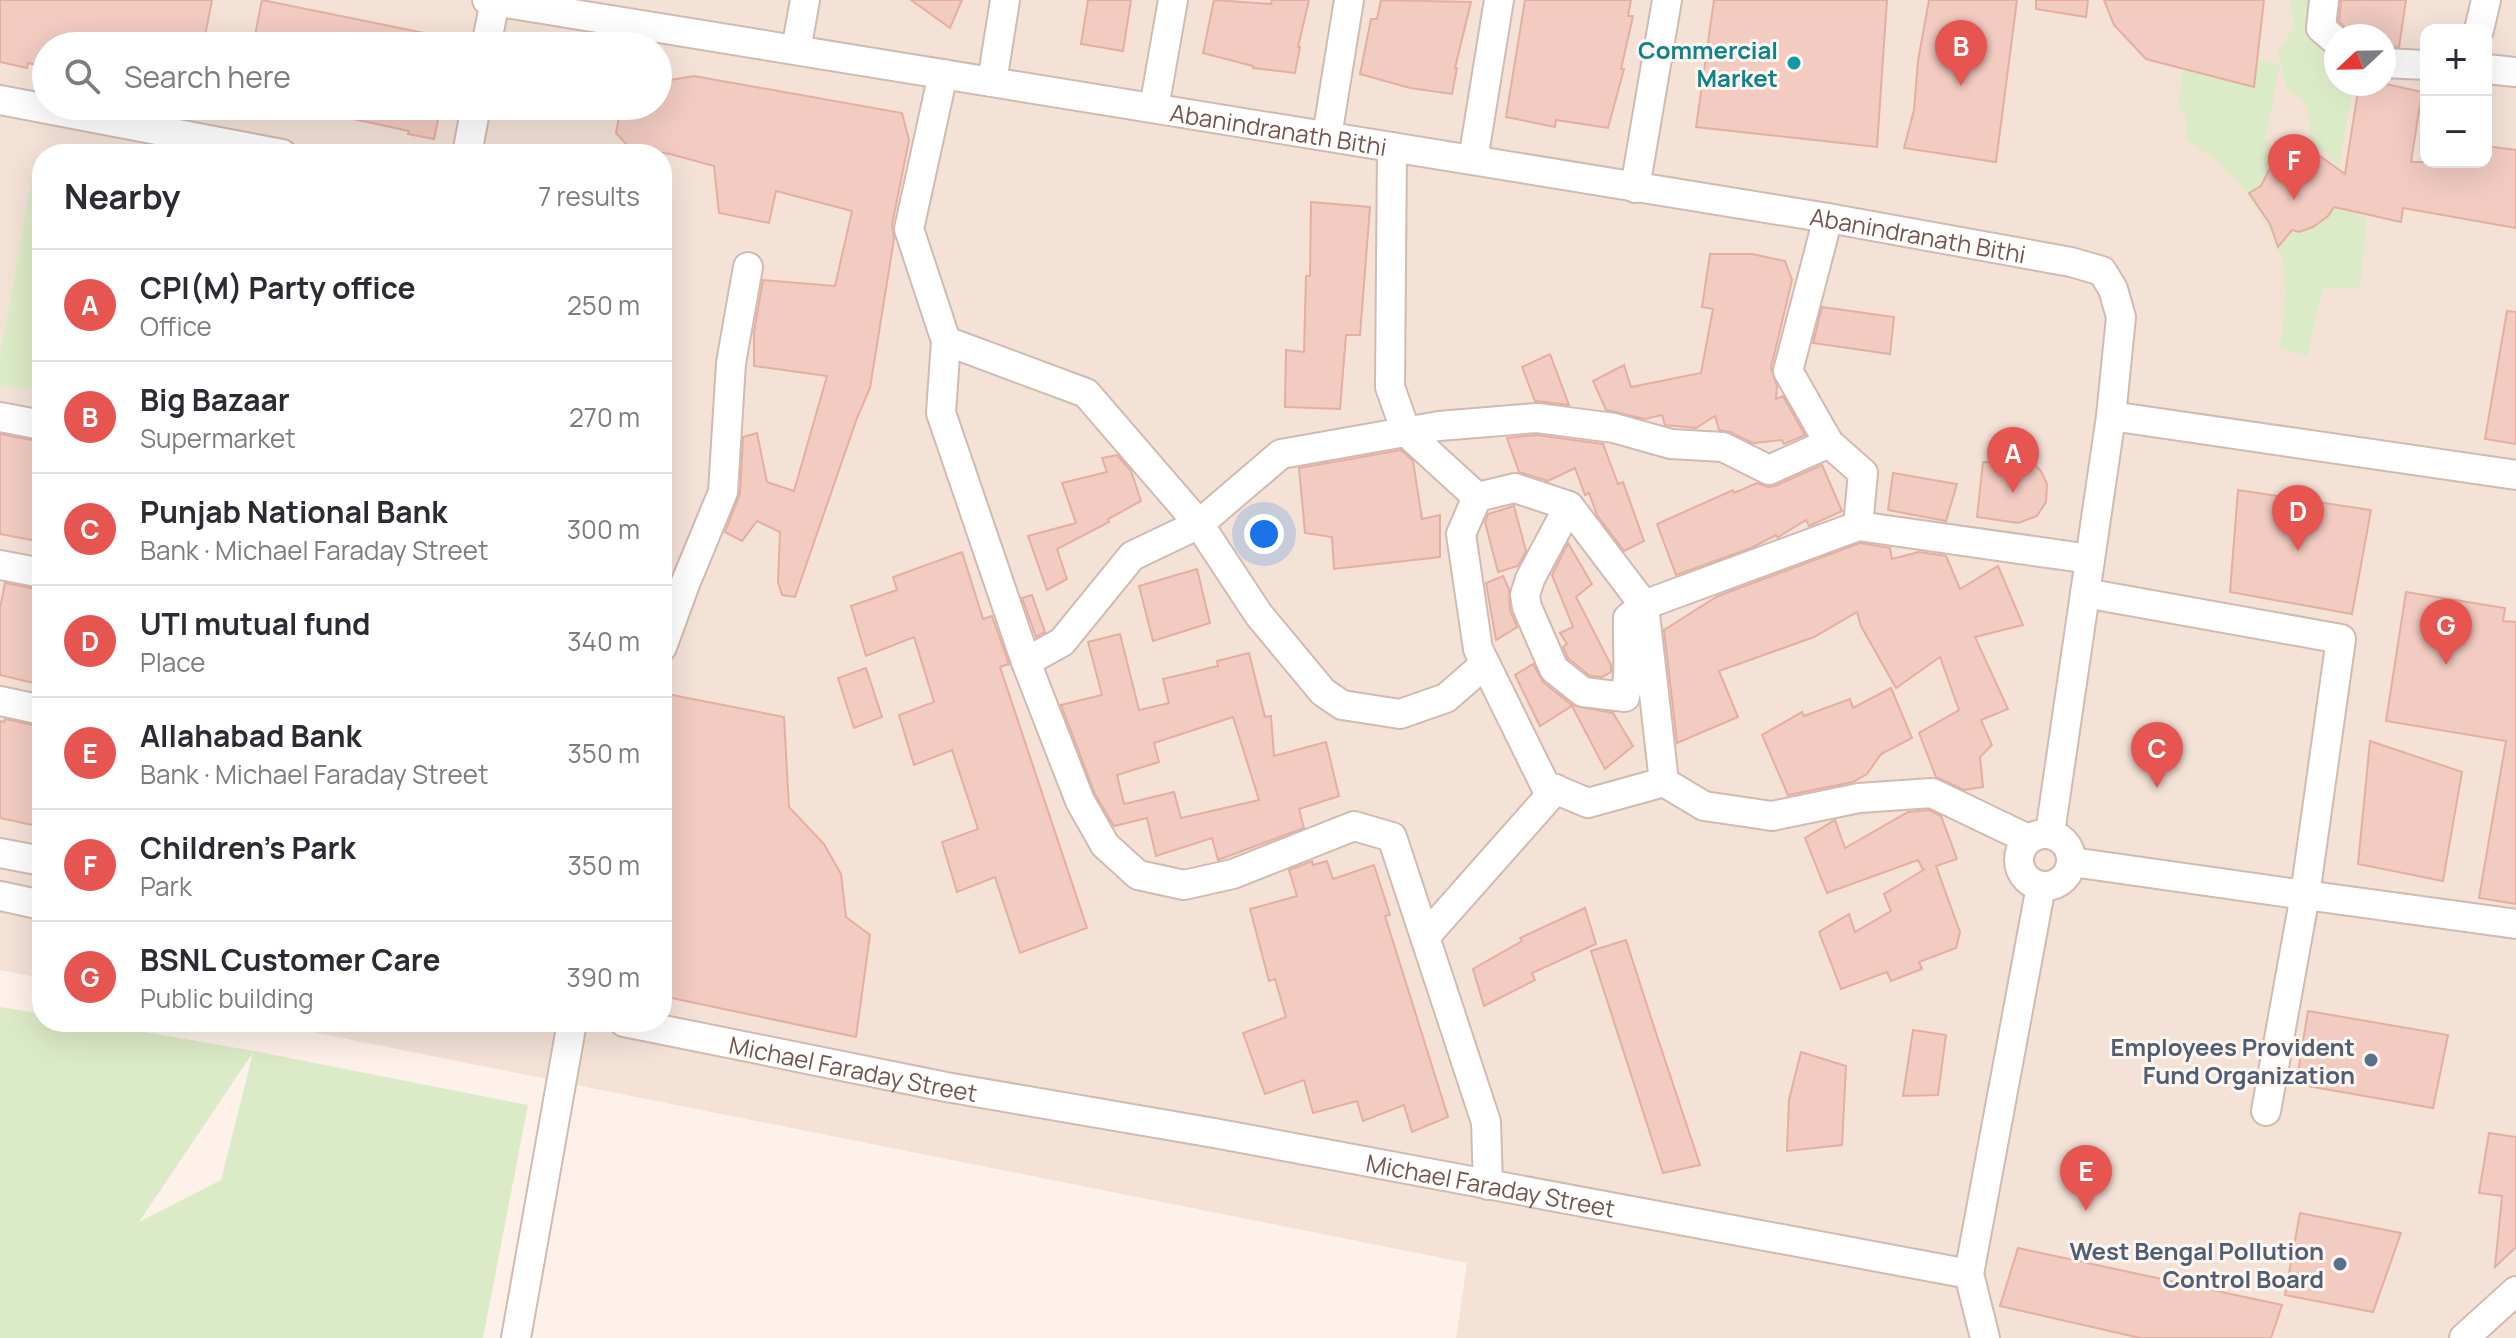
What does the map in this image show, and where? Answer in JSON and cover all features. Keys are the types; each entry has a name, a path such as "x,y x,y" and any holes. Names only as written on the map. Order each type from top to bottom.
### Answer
{"street":[{"path":"796,50 805,0"},
{"path":"992,82 1005,0"},
{"path":"1154,108 1173,0"},
{"path":"1327,136 1349,0"},
{"path":"1473,160 1499,0"},
{"path":"1635,188 1667,0"},
{"path":"2323,0 2321,28 2324,31"},
{"path":"2480,24 2486,0"},
{"path":"488,32 491,1"},
{"name":"Abanindranath Bithi","path":"491,1 1828,218 2071,262 2102,271 2113,289 2121,317 2111,416"},
{"path":"2396,64 2420,65"},
{"path":"2492,70 2516,72"},
{"path":"943,74 909,229 946,341 941,413 1026,662 1080,801 1105,845 1138,875 1184,885 1233,874 1354,826 1392,837 1486,1122 1488,1185"},
{"path":"0,100 32,106"},
{"path":"104,120 230,144"},
{"path":"469,144 473,120"},
{"path":"1392,147 1390,387 1406,432 1477,497"},
{"path":"1828,218 1788,371 1829,443 1863,473 1858,526"},
{"path":"672,620 723,492 731,363 748,267"},
{"path":"946,341 1086,393 1199,524 1259,615 1323,692 1342,705 1400,714 1446,698 1485,664"},
{"path":"1477,497 1461,534 1478,649 1545,785 1588,803 1664,782 1704,806 1772,816 1859,798 1932,793 2039,836 2058,836 2068,845 2072,862 2068,875 2051,886 2031,883 2020,867 2021,848 2039,836 2085,593 2111,416 2516,475"},
{"path":"0,417 32,423"},
{"path":"1026,662 1062,642 1132,556 1199,524 1281,454 1406,432 1537,418 1614,428 1671,444 1723,447 1769,470 1829,443"},
{"path":"1477,497 1515,488 1569,506 1644,605 1664,782"},
{"path":"1569,506 1530,579 1525,595 1538,636 1554,669 1583,692 1625,697 1630,675 1628,618 1644,605 1858,526 2090,559"},
{"path":"0,565 32,571"},
{"path":"2085,593 2341,639 2305,895 2266,1111"},
{"path":"0,701 32,708"},
{"path":"1425,937 1556,789"},
{"path":"0,853 32,859"},
{"path":"2072,862 2516,924"},
{"path":"1985,1338 1969,1274 2041,886"},
{"path":"0,896 32,903"},
{"path":"516,1338 570,1032"},
{"name":"Michael Faraday Street","path":"672,1032 946,1087 1969,1274"},
{"path":"2464,1338 2516,1291"}],"shaded area":[{"path":"0,0 2516,0 2516,1338 1456,1338 1467,1263 312,1032 672,1032 672,144 32,144 32,976 0,970"}],"green space":[{"path":"2290,0 2341,0 2346,24 2324,24 2324,96 2351,96 2339,169 2326,152 2310,144 2308,106 2286,86 2278,52 2294,27"},
{"path":"2186,42 2280,64 2266,138 2279,159 2307,151 2321,157 2335,207 2367,217 2360,287 2323,289 2307,357 2280,347 2284,306 2283,266 2266,225 2233,176 2186,140 2186,116 2178,108"},
{"path":"32,178 32,390 0,385 0,357"},
{"path":"0,1007 32,1012 32,1032 145,1032 528,1105 483,1338 0,1338","holes":["253,1053 221,1180 139,1222"]}],"building":[{"path":"0,0 212,0 206,32 32,32 32,64 28,63 27,68 0,62"},
{"path":"262,0 419,32 256,32"},
{"path":"911,0 962,0 950,28"},
{"path":"1088,0 1131,0 1123,51 1081,44"},
{"path":"1214,0 1271,4 1272,0 1309,0 1295,73 1253,68 1203,53"},
{"path":"1381,0 1471,2 1452,94 1410,88 1360,74 1371,19 1377,19"},
{"path":"1525,0 1631,0 1628,16 1633,16 1621,69 1624,69 1608,128 1556,120 1555,127 1506,117"},
{"name":"Commercial Market","path":"1714,0 1887,0 1877,147 1696,127"},
{"path":"1929,0 2017,0 1996,162 1904,148 1914,110 1918,61"},
{"path":"2036,0 2088,0 2086,17 2036,9"},
{"path":"2104,0 2264,0 2254,87 2146,59 2114,25"},
{"path":"2341,0 2406,0 2399,47 2396,47 2396,24 2342,24 2339,21"},
{"path":"694,76 902,113 909,140 892,225 894,239 870,388 795,597 782,595 778,582 780,532 757,521 742,541 725,532 740,494 743,437 757,433 767,482 794,491 827,376 754,366 754,332 763,280 835,286 852,211 776,191 769,223 719,213 714,166 672,155 672,144 626,144 616,133 618,120 672,120 672,80"},
{"path":"2396,86 2420,92 2411,162 2420,162 2420,168 2492,168 2492,147 2516,150 2516,228 2403,208 2401,222 2334,207 2313,227 2299,232 2292,230 2278,247 2270,224 2249,193 2261,186 2278,159 2307,151 2317,154 2345,174 2357,96 2396,96"},
{"path":"358,120 438,120 434,139 408,134 409,131"},
{"path":"1311,202 1370,207 1360,335 1346,335 1340,409 1285,407 1286,350 1304,352 1306,276 1310,276"},
{"path":"1710,254 1752,254 1785,261 1792,280 1771,368 1777,386 1776,399 1783,396 1805,435 1784,444 1782,440 1753,443 1719,430 1715,416 1696,428 1665,425 1662,415 1645,419 1606,410 1593,381 1624,365 1631,387 1701,373 1713,309 1702,307"},
{"path":"1822,307 1894,317 1890,354 1813,343"},
{"path":"2507,311 2516,312 2516,444 2485,439"},
{"path":"1550,354 1569,405 1535,401 1522,367"},
{"path":"0,434 32,440 32,540 0,534"},
{"path":"1537,435 1603,444 1618,484 1623,482 1644,541 1624,551 1597,515 1589,493 1585,495 1575,468 1548,481 1519,472 1507,438"},
{"path":"1401,450 1413,461 1422,519 1440,515 1440,557 1334,569 1332,537 1305,533 1299,468"},
{"path":"1117,455 1131,471 1141,501 1057,549 1067,579 1047,590 1028,536 1076,523 1062,483 1107,472 1102,458"},
{"path":"1983,462 2033,463 2041,471 2047,484 2046,502 2037,516 2018,523 1977,517"},
{"path":"1822,465 1842,511 1809,526 1806,520 1778,538 1776,535 1751,548 1676,575 1657,524 1733,490 1734,493 1757,483 1775,486"},
{"path":"1893,473 1957,484 1946,521 1888,510"},
{"path":"2238,490 2371,510 2352,614 2230,592"},
{"path":"1514,506 1526,551 1518,566 1498,572 1485,522 1488,514"},
{"path":"1568,543 1592,584 1576,597 1611,665 1611,672 1602,677 1590,676 1568,658 1563,647 1567,644 1560,633 1573,627 1552,575"},
{"path":"1860,543 1890,548 1892,559 1919,552 1946,556 1960,589 1998,566 2023,625 1975,637 2008,709 1981,720 1992,745 1980,757 1983,787 1964,790 1936,777 1919,733 1959,710 1940,657 1896,688 1861,626 1857,612 1814,637 1719,671 1738,717 1677,743 1664,630 1718,596"},
{"path":"962,552 983,619 992,616 1009,664 1000,667 1087,928 1020,953 995,877 957,892 942,842 978,829 952,750 914,765 899,715 934,702 914,637 866,656 851,606 897,590 893,577"},
{"path":"1197,569 1210,623 1153,641 1139,586"},
{"path":"1503,576 1517,627 1496,640 1486,583"},
{"path":"5,583 32,588 32,683 0,675 0,608"},
{"path":"2406,592 2505,608 2503,621 2516,622 2516,904 2479,898 2506,741 2386,721"},
{"path":"1032,595 1045,632 1036,637 1022,598"},
{"path":"1120,634 1139,710 1169,703 1163,679 1218,666 1217,661 1249,653 1265,717 1271,716 1274,756 1326,742 1339,796 1299,809 1304,828 1218,860 1212,838 1156,856 1147,818 1114,826 1095,794 1061,705 1102,695 1088,642","holes":["1233,717 1259,800 1181,818 1174,792 1124,804 1117,775 1159,762 1154,743"]},
{"path":"1533,664 1543,682 1572,705 1613,713 1633,746 1605,769 1572,706 1540,726 1515,675"},
{"path":"866,668 882,717 854,728 838,678"},
{"path":"1891,688 1912,738 1881,754 1867,774 1853,782 1788,795 1762,735 1802,712 1804,716 1850,699 1853,708"},
{"path":"672,695 784,717 789,807 824,844 841,874 846,917 870,935 856,1037 672,998"},
{"path":"5,719 32,725 32,825 0,818 0,721 4,722"},
{"path":"2370,741 2462,772 2443,881 2358,864"},
{"path":"1929,810 1941,816 1957,859 1936,866 1960,932 1956,948 1919,962 1922,969 1891,981 1887,972 1841,989 1819,932 1849,914 1855,932 1891,911 1884,894 1925,869 1918,860 1827,893 1805,838 1835,820 1845,848 1908,812"},
{"path":"1312,861 1313,865 1327,861 1333,879 1374,865 1390,915 1385,916 1448,1117 1412,1132 1404,1105 1363,1121 1357,1101 1313,1113 1304,1080 1265,1094 1243,1033 1286,1017 1275,979 1269,981 1250,909 1297,896 1289,870"},
{"path":"1585,908 1596,944 1532,973 1535,980 1484,1006 1473,969 1522,941 1520,938"},
{"path":"1626,940 1700,1165 1663,1173 1591,951"},
{"name":"Employees Provident Fund Organization","path":"2308,1011 2448,1035 2433,1108 2296,1084"},
{"path":"1913,1030 1946,1035 1938,1095 1903,1096"},
{"path":"1801,1052 1846,1066 1842,1145 1787,1151 1789,1100"},
{"path":"2489,1133 2516,1137 2516,1247 2495,1267 2502,1196 2479,1193"},
{"name":"West Bengal Pollution Control Board","path":"2300,1213 2401,1233 2373,1312 2285,1295"},
{"path":"2018,1248 2282,1305 2271,1338 2140,1338 2000,1306"}],"place":[{"name":"Commercial Market","path":"1794,63"},
{"name":"Big Bazaar","path":"1961,86"},
{"name":"Children's Park","path":"2294,200"},
{"name":"CPI(M) Party office","path":"2013,493"},
{"name":"UTI mutual fund","path":"2298,551"},
{"name":"BSNL Customer Care","path":"2446,665"},
{"name":"Punjab National Bank","path":"2157,788"},
{"name":"Employees Provident Fund Organization","path":"2371,1060"},
{"name":"Allahabad Bank","path":"2086,1211"},
{"name":"West Bengal Pollution Control Board","path":"2340,1264"}]}
